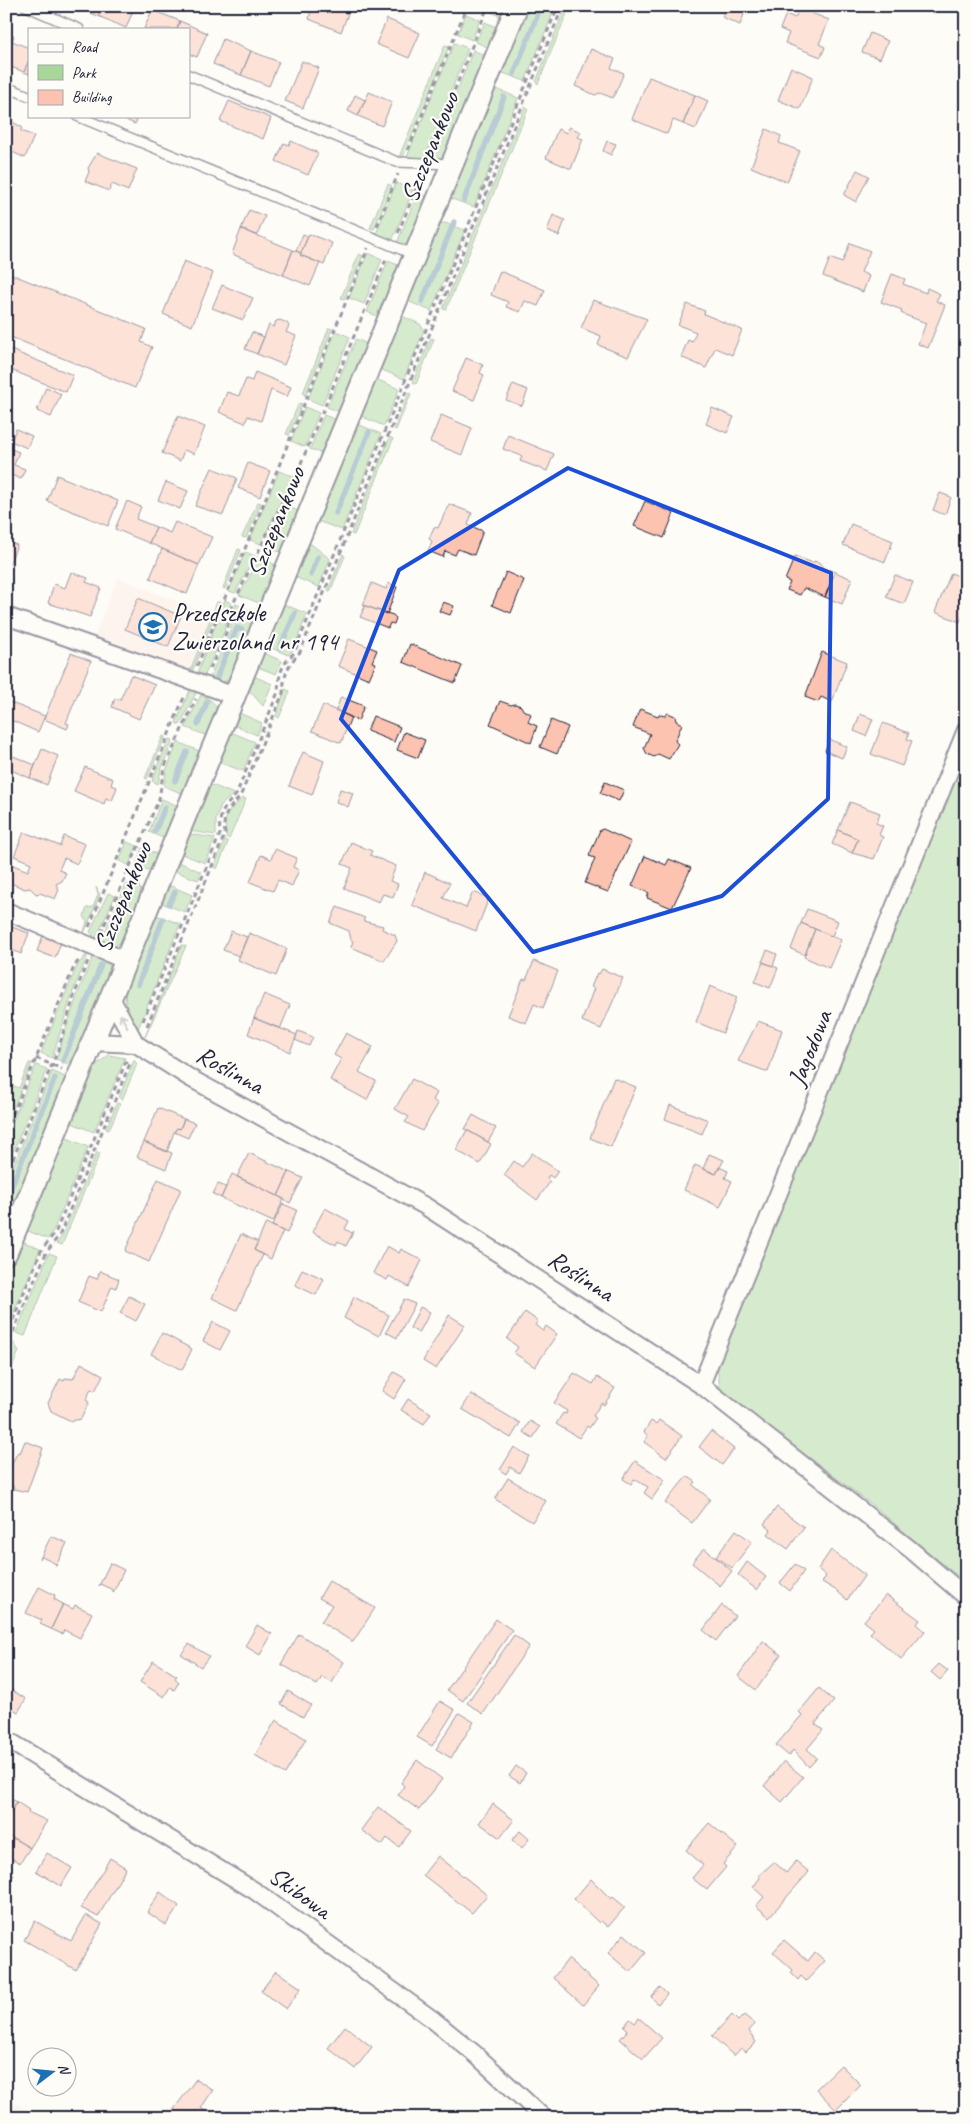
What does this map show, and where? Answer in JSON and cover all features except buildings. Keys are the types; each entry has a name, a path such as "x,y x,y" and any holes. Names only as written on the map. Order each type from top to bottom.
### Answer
{"street":[{"name":"Szczepankowo","path":"6,1253 517,6"},
{"path":"6,616 235,696"},
{"name":"Jagodowa","path":"701,1385 966,730"},
{"path":"6,911 127,960"},
{"name":"Roślinna","path":"111,998 136,1044 190,1078 426,1206 701,1385 910,1549 966,1597"},
{"name":"Roślinna","path":"93,1042 136,1044"},
{"name":"Skibowa","path":"6,1739 255,1891 432,2019 475,2054 544,2118"}],"lane":[{"path":"26,6 77,28"},
{"path":"190,75 397,162 452,164"},
{"path":"6,87 28,96"},
{"path":"82,118 415,255"}],"path":[{"path":"6,1176 58,1050 90,946 132,866 159,799 164,768 197,683 372,238 467,6"},
{"path":"90,946 85,939 197,683 226,633 233,604 299,468 392,246 406,219 488,6"},
{"path":"6,1348 46,1253 60,1234 220,834 219,820 224,806 236,795 278,692 279,675 284,663 294,653 558,6"},
{"path":"6,1338 41,1251 56,1231 128,1056 143,1035 225,834 223,820 228,810 240,797 283,693 284,677 288,665 300,652 563,6"},
{"path":"6,1132 74,967 90,946"}],"highlighted area":[{"path":"568,468 831,573 828,799 722,896 533,952 341,719 399,570"}],"shaded area":[{"name":"Przedszkole Zwierzoland nr 194","path":"118,578 212,616 188,673 94,638"},
{"path":"6,2097 38,2118 6,2118"}],"green space":[{"path":"491,6 507,6 503,15 500,16 489,11"},
{"path":"526,6 556,6 525,81 503,73 501,68"},
{"path":"566,6 570,6 538,84 536,82"},
{"path":"466,14 480,20 472,40 458,34"},
{"path":"485,22 496,27 497,30 491,45 487,47 476,42"},
{"path":"454,43 468,48 425,158 407,157"},
{"path":"445,45 449,46 403,157 399,157"},
{"path":"473,50 484,55 485,58 444,158 431,158"},
{"path":"497,89 518,98 474,207 452,199 450,194 491,91"},
{"path":"525,107 528,109 446,310 443,309"},
{"path":"396,183 413,190 392,241 376,234"},
{"path":"388,184 392,186 374,229 370,228"},
{"path":"418,193 426,196 428,199 409,245 406,246 397,243"},
{"path":"445,223 465,230 431,311 410,302 407,297 439,224"},
{"path":"368,253 382,259 364,304 349,298"},
{"path":"359,254 363,256 344,299 341,298"},
{"path":"388,261 398,265 399,269 381,314 377,316 367,312"},
{"path":"404,317 420,324 424,330 404,379 382,370 380,365 398,319"},
{"path":"329,328 332,329 305,396 303,393"},
{"path":"336,331 350,337 322,405 308,399"},
{"path":"431,338 434,339 416,384 413,382"},
{"path":"356,339 365,343 367,347 342,410 338,411 327,407"},
{"path":"378,380 399,389 384,426 363,417 361,412 373,382"},
{"path":"409,393 411,394 396,430 394,429"},
{"path":"299,403 302,404 289,435 286,434"},
{"path":"305,407 319,413 305,447 291,441"},
{"path":"324,415 334,419 336,423 324,452 320,453 310,449"},
{"path":"360,425 381,434 342,530 320,522 318,516 355,426"},
{"path":"390,437 393,439 354,535 351,534"},
{"path":"279,471 293,476 261,544 250,540"},
{"path":"258,502 261,503 246,538 242,537"},
{"path":"285,505 300,512 284,551 280,552 265,546"},
{"path":"311,544 330,559 319,587 297,578 295,572 306,546"},
{"path":"238,549 241,550 225,589 223,588"},
{"path":"245,552 255,556 235,593 229,591"},
{"path":"343,554 345,556 330,592 328,591"},
{"path":"260,558 274,564 277,568 263,601 259,603 239,595"},
{"path":"225,600 231,603 224,632 204,677 197,674"},
{"path":"217,602 220,602 192,672 190,671"},
{"path":"236,604 255,613 257,617 233,676 225,682 209,679 229,634"},
{"path":"286,605 307,614 293,650 288,655 269,647 266,642 281,607"},
{"path":"266,654 282,661 276,674 260,668 258,663 260,656"},
{"path":"256,677 272,684 263,706 247,688 251,679"},
{"path":"285,689 290,691 279,718 276,716"},
{"path":"190,690 196,693 180,725 176,723"},
{"path":"201,695 213,702 217,711 209,733 205,735 185,727"},
{"path":"237,712 262,723 257,735 236,726 234,721"},
{"path":"233,733 255,742 243,771 221,763 219,757 228,735"},
{"path":"163,736 165,737 147,779 145,778"},
{"path":"169,739 173,740 161,770 158,784 152,781"},
{"path":"178,742 199,751 200,755 185,792 181,793 164,786 166,771"},
{"path":"966,754 966,1583 871,1504 720,1390 717,1365"},
{"path":"212,785 234,794 221,805 216,819 216,835 189,831 207,787"},
{"path":"243,798 246,799 229,839 226,837 225,821 229,811"},
{"path":"162,799 176,805 178,810 167,836 163,838 149,832"},
{"path":"188,834 215,838 205,863 184,855 182,849"},
{"path":"225,840 228,842 217,869 214,867"},
{"path":"127,842 137,846 129,865 119,861"},
{"path":"142,848 157,854 158,858 152,868 147,870 135,867"},
{"path":"181,863 201,872 198,880 177,872 174,867"},
{"path":"130,883 138,884 143,895 123,941 115,946 99,945 126,885"},
{"path":"171,886 192,895 185,912 164,904 161,899 166,888"},
{"path":"96,887 100,895 82,938 87,922 84,916 87,908 93,907 98,895"},
{"path":"108,893 115,896 94,943 91,941 93,935 90,932"},
{"path":"159,916 180,924 138,1029 131,1019 127,1008 125,997 127,984 154,917"},
{"path":"182,945 186,946 145,1037"},
{"path":"90,950 73,991 52,1058 41,1053 77,966"},
{"path":"95,952 107,960 112,973 82,1045 79,1045 68,1064 56,1059 78,993"},
{"path":"109,1055 125,1058 94,1132 72,1123 71,1120 92,1068"},
{"path":"134,1060 137,1064 122,1100 119,1098"},
{"path":"29,1063 32,1063 6,1126 6,1083 19,1088"},
{"path":"36,1065 47,1069 6,1169 6,1138"},
{"path":"52,1071 63,1076 67,1082 6,1230 6,1184"},
{"path":"117,1103 120,1104 109,1130 106,1129"},
{"path":"67,1138 88,1147 54,1229 48,1239 28,1231 27,1227 63,1139"},
{"path":"97,1152 100,1153 62,1245 57,1243 62,1236"},
{"path":"24,1242 40,1249 7,1329 6,1277 20,1244"},
{"path":"49,1253 57,1256 25,1336 16,1333"},
{"path":"13,1342 19,1351 6,1382 6,1355"}],"waterway":[{"path":"514,74 541,6"},
{"path":"464,200 504,97"},
{"path":"422,302 454,222"},
{"path":"336,513 369,432"},
{"path":"311,575 318,557"},
{"path":"280,648 295,613"},
{"path":"217,677 237,628 242,630"},
{"path":"198,724 207,702"},
{"path":"175,781 187,752"},
{"path":"155,831 165,807"},
{"path":"140,869 146,854"},
{"path":"109,945 134,882"},
{"path":"169,904 175,892"},
{"path":"138,985 163,919"},
{"path":"63,1061 101,965"},
{"path":"6,1200 55,1078"}],"place":[{"name":"Przedszkole Zwierzoland nr 194","path":"153,627"}]}
